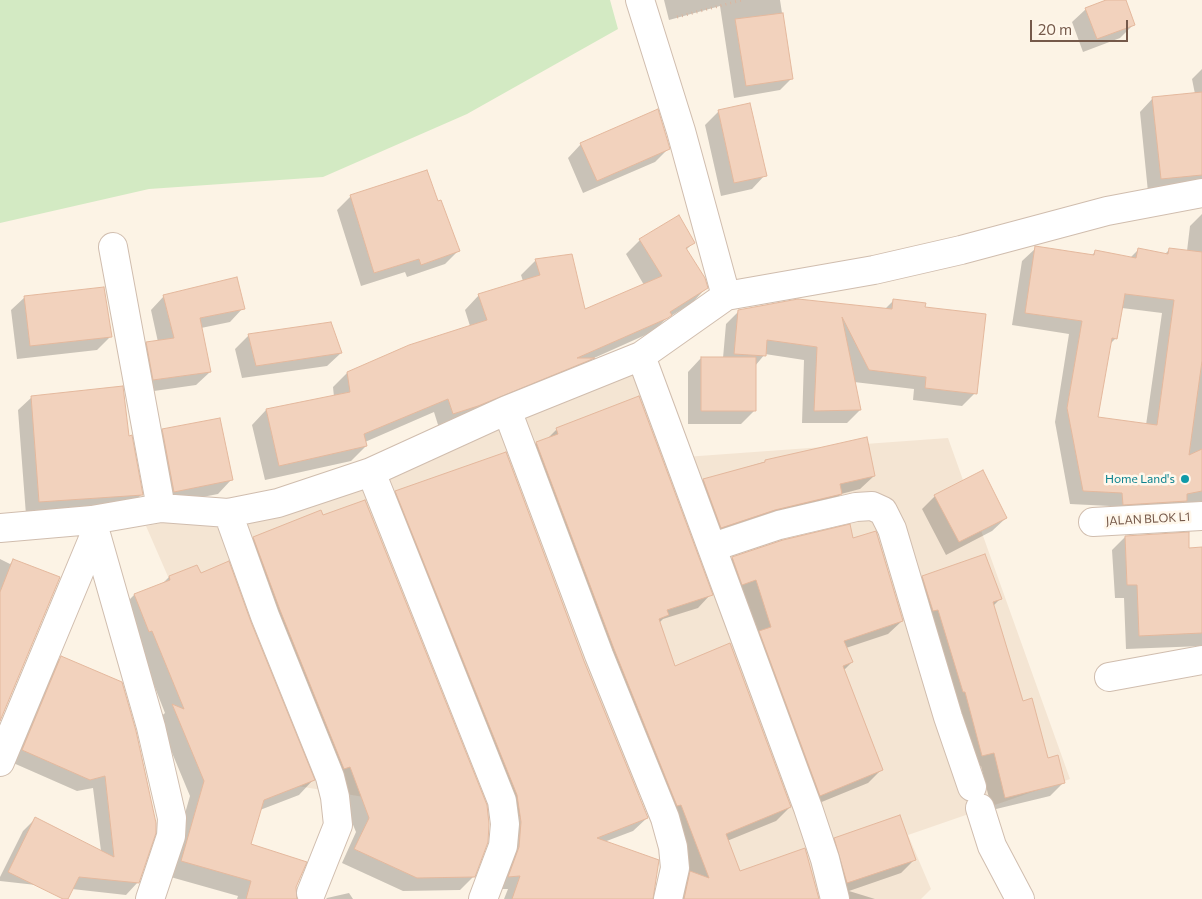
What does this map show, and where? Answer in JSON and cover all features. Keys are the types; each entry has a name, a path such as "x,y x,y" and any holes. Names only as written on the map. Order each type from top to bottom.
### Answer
{"street":[{"path":"644,12 726,296"},
{"path":"0,528 94,527 161,508 228,513 278,503 371,472 507,410 641,356 726,296 874,270 961,250 1107,211 1202,193"},
{"path":"113,247 161,508"},
{"path":"641,356 811,817 825,858 835,899"},
{"path":"507,410 599,655 665,818 673,847 675,868 668,899"},
{"path":"371,472 502,801 506,824 503,846 483,899"},
{"path":"713,547 780,526 856,507 872,506 883,511 892,529 948,717 992,846 1020,899"},
{"path":"228,513 265,616 330,777 335,797 338,825 311,893"},
{"name":"JALAN BLOK L1","path":"1093,522 1202,516"},
{"path":"0,762 94,527"},
{"path":"94,527 151,727 172,818 171,836 150,899"},
{"path":"1110,677 1202,660"}],"path":[{"path":"644,12 742,0"}],"shaded area":[{"path":"639,355 685,457 948,438 1070,779 908,835 931,889 921,899 760,899 696,881 638,793 501,820 256,779 146,526 343,487"}],"green space":[{"path":"0,0 610,0 618,29 467,114 323,177 149,189 0,223"}],"building":[{"path":"1106,0 1126,0 1135,25 1097,39 1085,8"},
{"path":"783,13 793,79 746,86 735,19"},
{"path":"1202,92 1202,175 1161,179 1152,97"},
{"path":"750,103 767,176 734,183 718,110"},
{"path":"658,109 670,149 597,181 580,143"},
{"path":"427,170 438,201 441,200 460,251 421,265 419,259 374,273 350,195"},
{"path":"679,215 695,243 686,248 705,278 708,288 670,312 672,315 668,318 577,358 595,358 478,406 453,414 448,399 364,434 367,446 279,466 266,409 350,392 347,372 409,345 487,320 478,294 540,275 535,259 572,254 585,309 662,276 639,239"},
{"path":"1035,246 1094,255 1095,250 1136,258 1138,248 1168,254 1169,248 1202,252 1202,361 1189,455 1202,449 1202,491 1187,494 1187,501 1123,505 1122,493 1083,491 1067,408 1082,321 1025,313","holes":["1125,294 1174,300 1157,425 1098,417 1112,338 1117,339"]},
{"path":"237,277 245,309 200,318 211,372 153,380 146,342 174,338 163,295"},
{"path":"104,287 112,337 30,346 24,296"},
{"path":"798,299 892,309 893,299 926,303 925,307 986,314 977,394 925,388 926,377 869,370 842,317 861,410 814,411 817,347 767,340 766,356 734,354 738,310"},
{"path":"331,322 342,353 256,366 248,334"},
{"path":"701,357 756,357 756,411 701,411"},
{"path":"123,386 129,436 132,435 143,495 39,502 31,396"},
{"path":"639,396 713,595 667,610 669,615 659,619 675,666 730,643 791,807 726,834 740,871 805,848 819,899 684,899 690,871 709,878 681,805 677,806 614,649 536,442 558,434 556,428"},
{"path":"220,418 233,480 174,492 162,429"},
{"path":"867,437 875,476 840,484 842,494 775,510 721,528 703,479 765,462 765,460"},
{"path":"506,452 584,661 648,818 597,838 659,860 653,899 512,899 520,876 508,877 519,847 521,822 517,795 395,491"},
{"path":"983,470 1007,518 959,542 934,495"},
{"path":"365,500 487,805 488,842 475,877 417,878 354,849 369,818 350,767 344,769 280,610 253,537 321,510 323,515"},
{"path":"850,524 853,538 876,531 903,621 844,641 853,662 843,666 883,770 820,796 759,631 771,627 756,580 742,585 732,557 783,540"},
{"path":"1189,532 1189,548 1202,547 1202,633 1139,636 1137,585 1127,585 1125,536"},
{"path":"985,554 1002,599 993,602 1023,701 1032,698 1048,758 1058,755 1065,783 1005,798 994,753 982,756 965,692 963,692 938,610 933,611 922,576"},
{"path":"13,559 60,577 0,721 0,592"},
{"path":"229,561 251,622 315,780 264,800 251,844 307,862 296,887 297,899 246,899 251,881 181,861 204,781 172,704 184,709 152,631 149,632 134,594 170,580 169,576 197,565 201,573"},
{"path":"61,656 122,682 136,731 156,823 156,833 139,883 79,877 68,899 63,899 8,872 35,817 114,857 105,776 90,780 22,750"},
{"path":"900,815 916,860 847,883 834,838"}],"place":[{"name":"Home Land's","path":"1185,479"}]}
